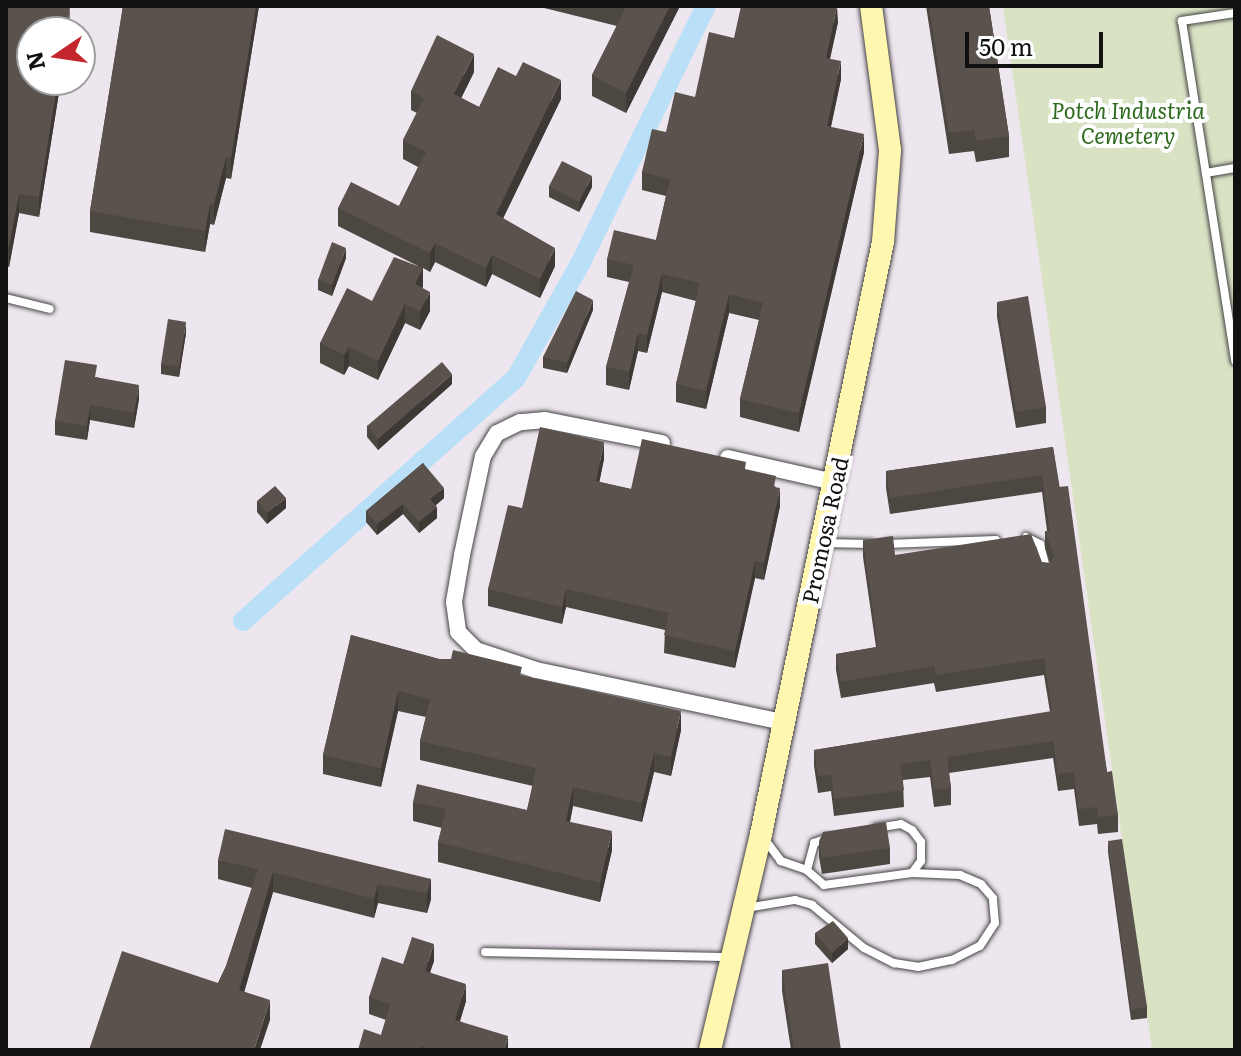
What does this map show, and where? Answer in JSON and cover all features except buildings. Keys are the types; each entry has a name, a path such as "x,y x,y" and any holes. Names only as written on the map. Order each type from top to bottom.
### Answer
{"street":[{"name":"Promosa Road","path":"710,1050 761,834 883,242 890,150 871,6"},
{"path":"679,447 545,420 520,422 497,433 483,456 462,555 454,602 458,632 476,650 536,670 783,722"},
{"path":"710,454 834,482"}],"lane":[{"path":"1235,13 1182,21 1235,361"},
{"path":"1206,173 1235,168"},
{"path":"6,298 50,309"},
{"path":"821,543 934,545 1034,538 1047,574"},
{"path":"859,832 901,824 912,830 921,842 921,861 912,873"},
{"path":"742,909 795,900 812,905 864,948 894,963 918,967 952,960 980,946 995,923 993,898 981,884 960,875 912,873 824,885 807,870 781,861 761,834"},
{"path":"807,870 814,843 846,835"},
{"path":"485,952 731,957"}],"shaded area":[{"path":"6,6 1235,6 1235,1050 6,1050"}],"green space":[{"name":"Potch Industria Cemetery","path":"1003,6 1235,6 1235,1050 1152,1050"}],"waterway":[{"path":"243,621 516,378 581,262 706,6"}]}
